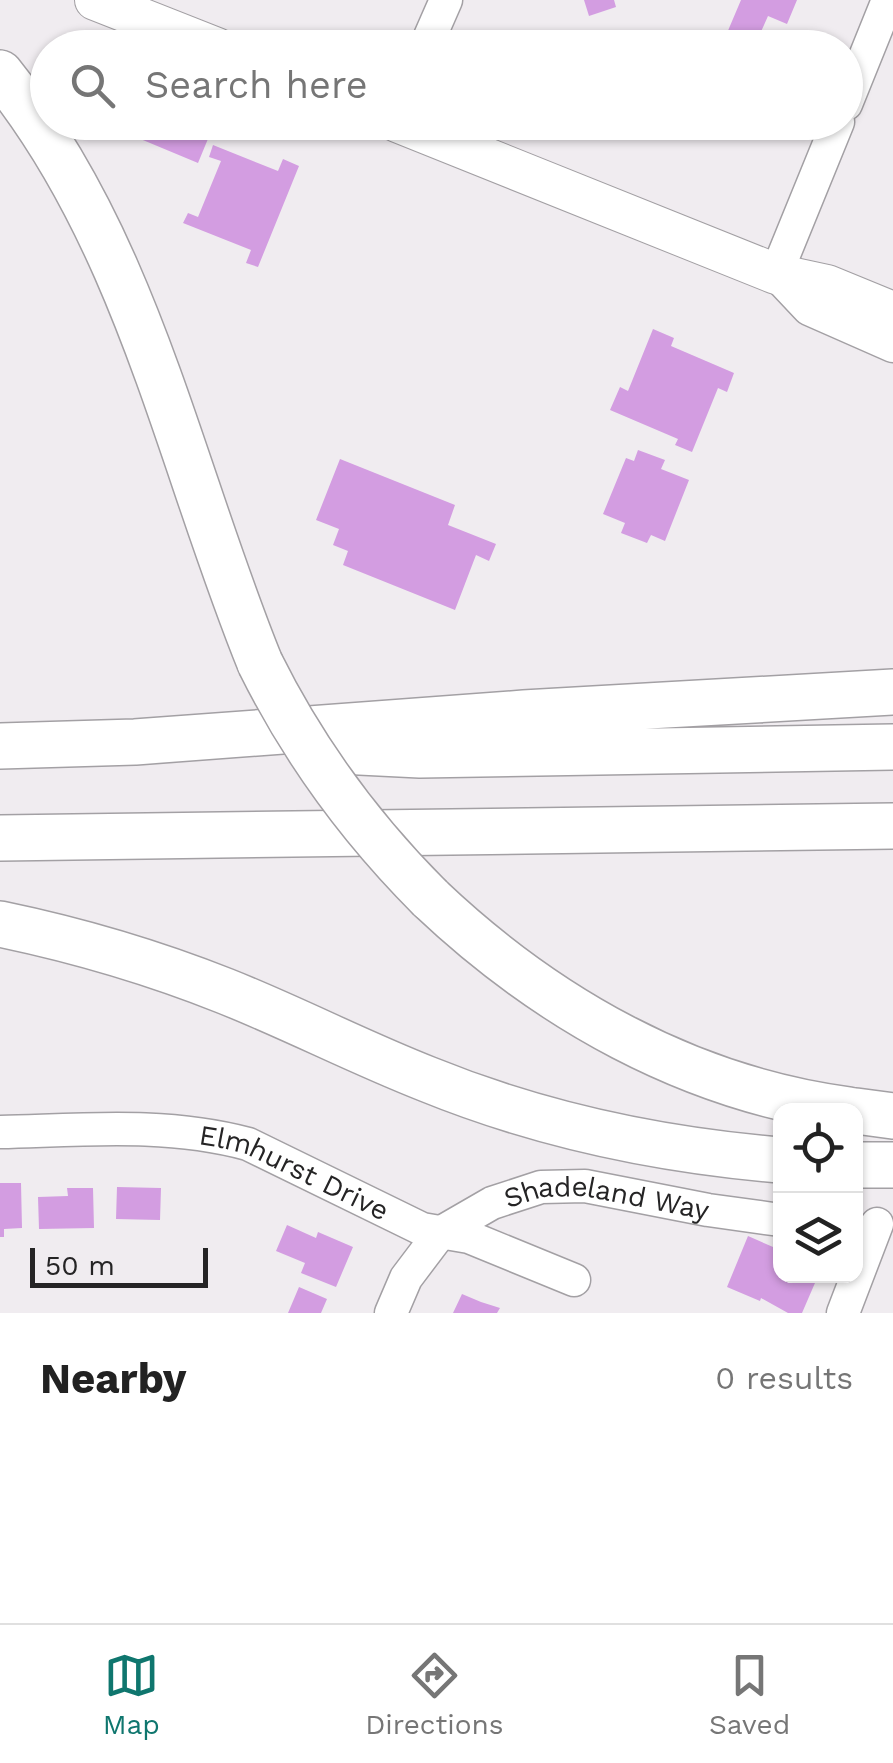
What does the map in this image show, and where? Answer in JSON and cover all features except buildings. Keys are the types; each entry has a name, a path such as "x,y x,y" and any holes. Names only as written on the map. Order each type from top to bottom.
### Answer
{"highway":[{"path":"0,73 30,116"},
{"path":"47,140 102,237 140,330 260,663 291,724 329,782 430,898 496,956 604,1030 681,1065 806,1103"},
{"path":"0,746 136,742 524,713 893,692"},
{"path":"136,742 420,755 893,747"},
{"path":"0,838 893,826"},
{"path":"0,924 110,950 190,977 426,1079 545,1120 672,1147 773,1159"},
{"path":"863,1112 893,1116"},
{"path":"863,1164 893,1164"}],"main road":[{"path":"95,0 171,30"},
{"path":"443,140 776,274 827,285 893,312"}],"street":[{"path":"433,30 446,0"},
{"path":"863,62 888,0"},
{"path":"831,140 776,274 809,309 893,346"},
{"name":"Elmhurst Drive","path":"0,1132 170,1129 210,1134 248,1144 422,1228 470,1237 574,1280"},
{"name":"Shadeland Way","path":"440,1234 505,1198 559,1186 585,1186 773,1219"},
{"path":"843,1313 875,1224"},
{"path":"391,1313 406,1278 440,1234"}]}
